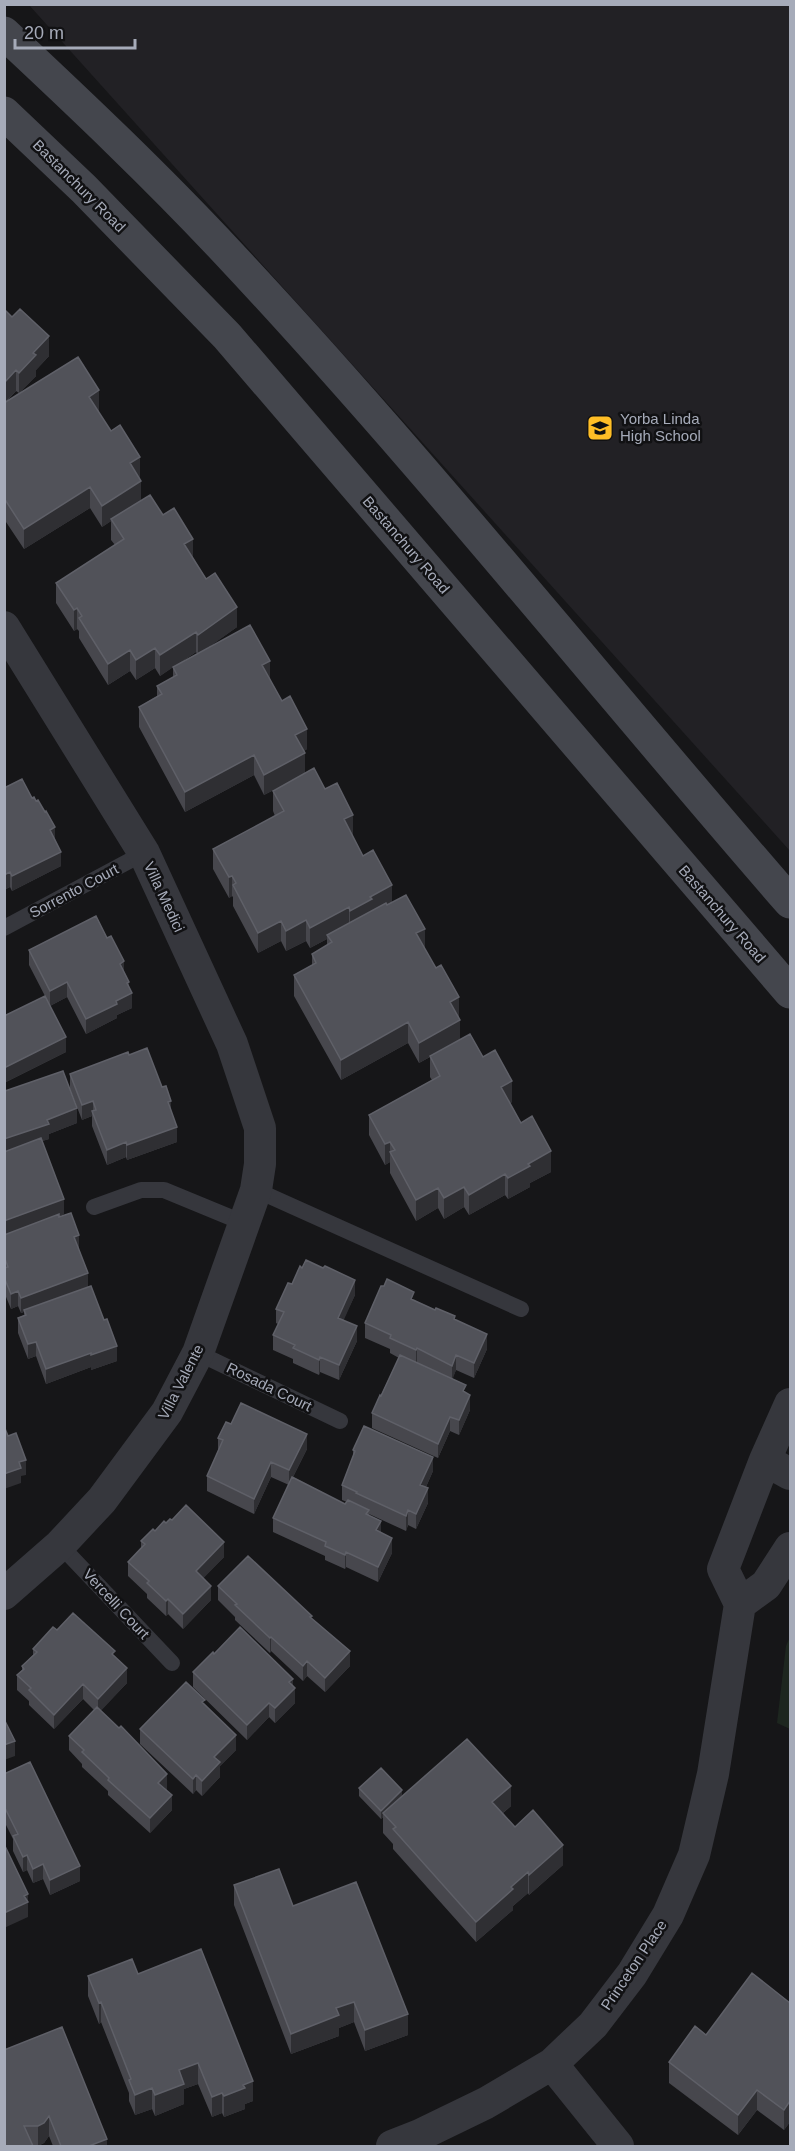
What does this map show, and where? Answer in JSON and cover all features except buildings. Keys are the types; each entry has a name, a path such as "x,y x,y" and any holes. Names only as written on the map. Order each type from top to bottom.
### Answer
{"main road":[{"path":"4,33 101,123 290,320 460,515 790,902"},
{"name":"Bastanchury Road","path":"4,113 84,189 227,336 790,992"}],"street":[{"name":"Villa Medici","path":"4,627 144,853 232,1044 260,1128 260,1164 256,1190"},
{"name":"Villa Valente","path":"4,1594 60,1545 102,1500 167,1412 198,1353 256,1190"},
{"path":"790,1404 778,1467 723,1569 740,1604 766,1585 790,1548"},
{"name":"Princeton Place","path":"392,2146 486,2103 552,2064 593,2025 632,1974 668,1915 694,1855 713,1774 740,1604"},
{"path":"552,2064 618,2146"}],"lane":[{"name":"Sorrento Court","path":"4,928 144,853"},
{"path":"94,1207 141,1190 164,1190 244,1223"},
{"path":"256,1190 521,1309"},
{"name":"Rosada Court","path":"198,1353 340,1421"},
{"name":"Vercelli Court","path":"60,1545 172,1663"}],"shaded area":[{"name":"Yorba Linda High School","path":"29,5 790,5 790,851"},
{"path":"790,1637 790,1729 777,1723 786,1646"}],"place":[{"name":"Yorba Linda High School","path":"600,428"}]}
